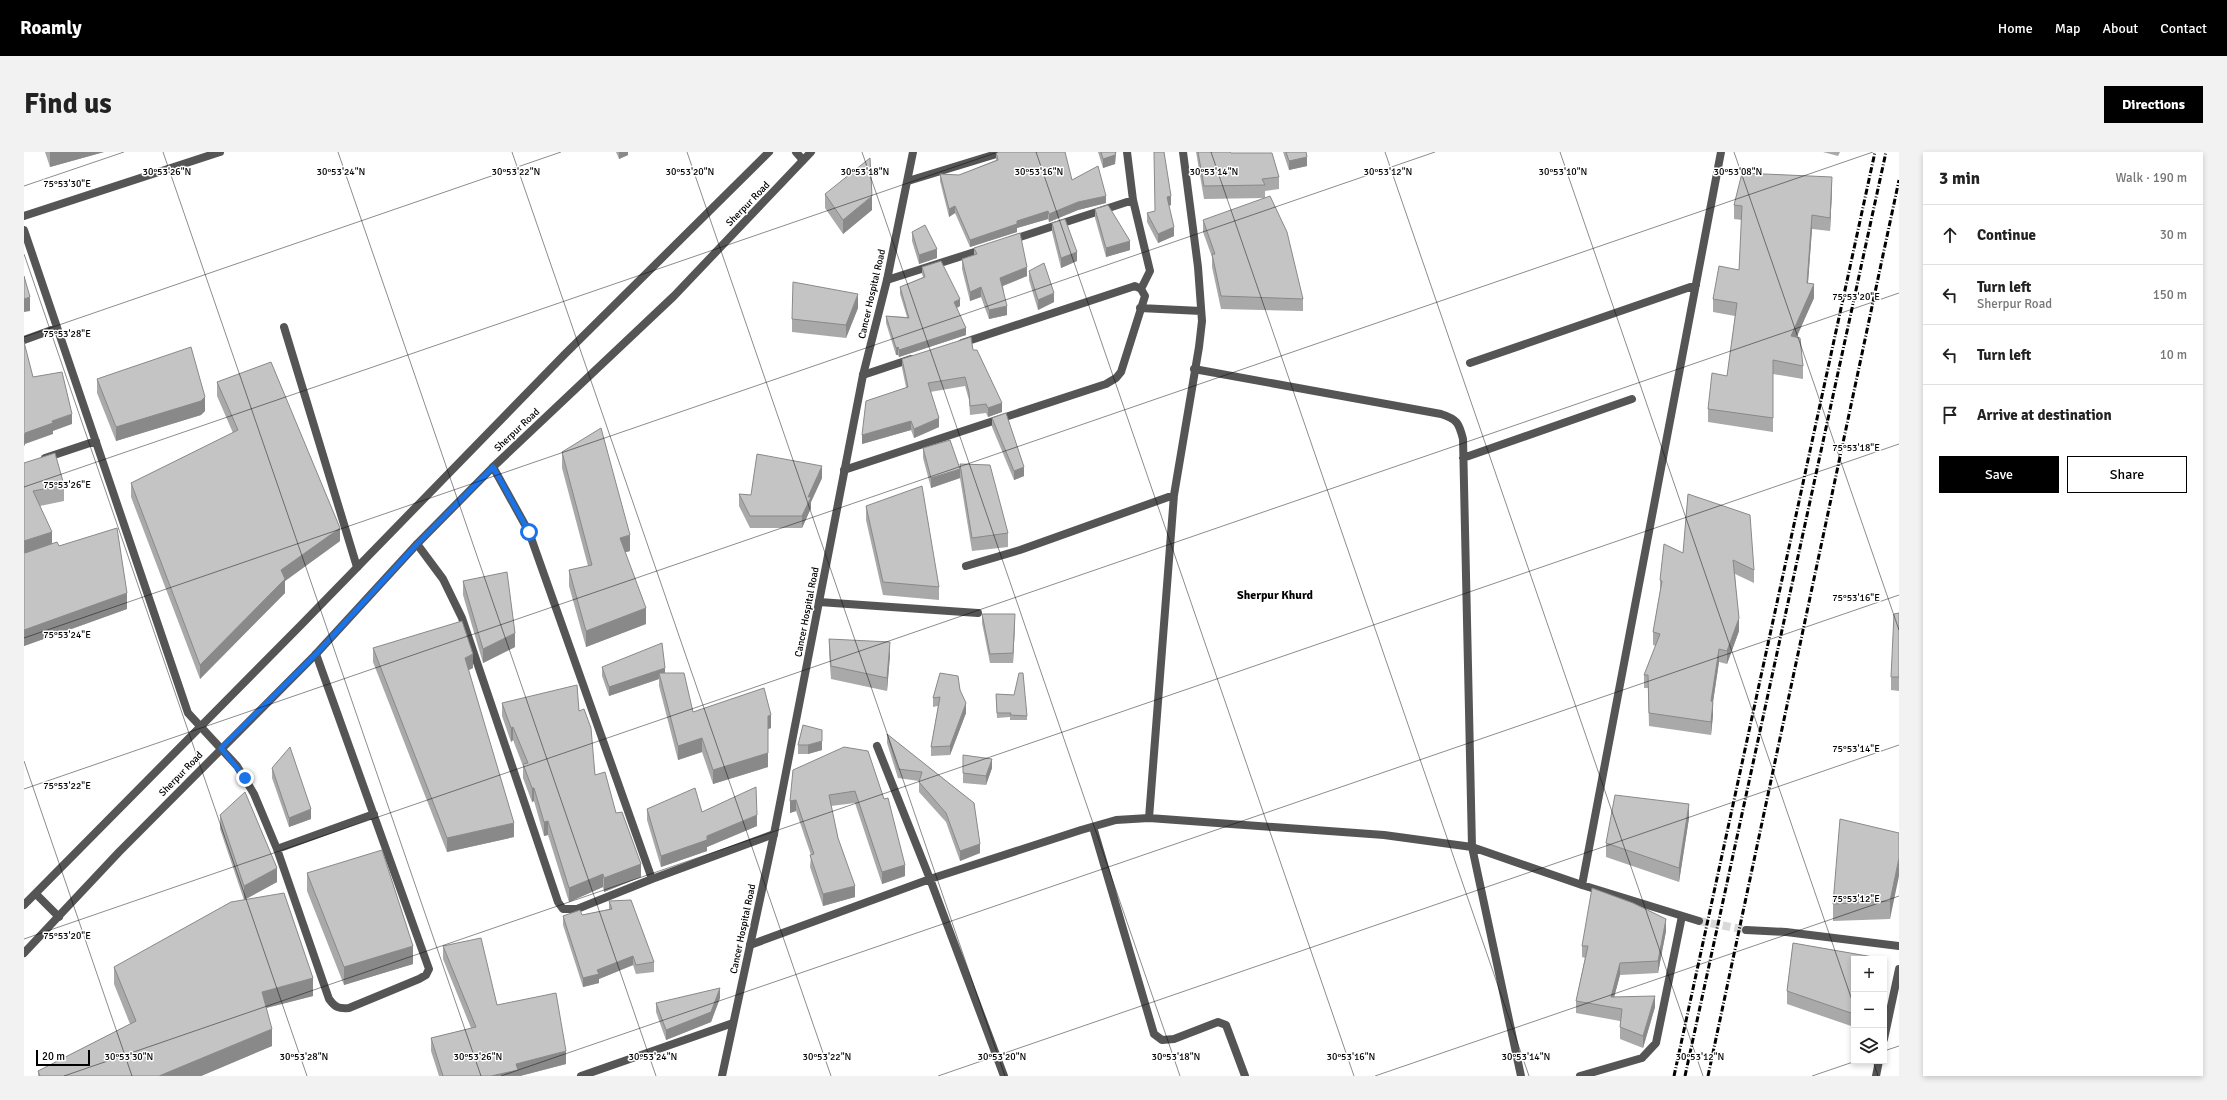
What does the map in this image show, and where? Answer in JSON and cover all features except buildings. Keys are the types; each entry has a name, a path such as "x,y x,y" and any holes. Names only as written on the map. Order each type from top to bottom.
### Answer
{"street":[{"path":"24,216 220,152"},
{"name":"Sherpur Road","path":"24,905 201,727 565,354 769,152"},
{"path":"796,152 803,160"},
{"name":"Sherpur Road","path":"24,953 221,748 316,654 417,544 493,467 674,296 811,152"},
{"name":"Cancer Hospital Road","path":"722,1076 774,834 863,375 887,280 913,152"},
{"path":"908,181 1003,152"},
{"path":"1127,152 1133,200 1150,271 1141,289"},
{"path":"1149,818 1174,495 1194,369 1199,347 1201,312 1198,267 1182,152"},
{"path":"1582,885 1721,152"},
{"path":"887,280 1133,200"},
{"path":"24,230 96,441 122,531 188,714 236,766 254,794 277,850 329,999 335,1007 340,1009 348,1008 419,979 426,975 429,969 316,654"},
{"path":"1470,363 1696,285"},
{"path":"844,470 1106,384 1116,378 1121,372 1145,296 1141,289 1135,286 954,345"},
{"path":"1140,308 1201,312"},
{"path":"284,327 357,567"},
{"path":"24,340 57,328"},
{"path":"863,375 916,358"},
{"path":"1194,369 1453,418 1460,426 1463,440 1472,847 1521,1076"},
{"path":"1463,458 1632,399"},
{"path":"38,460 96,441"},
{"path":"493,467 529,532 652,880"},
{"path":"966,566 1020,550 1174,495"},
{"path":"417,544 443,579 462,618 558,902 563,909 577,909 774,834"},
{"path":"819,602 978,613"},
{"path":"877,746 930,879 1004,1076"},
{"path":"277,850 374,814"},
{"path":"750,945 930,879 1093,827 1116,820 1149,818 1384,835 1472,847 1582,885 1699,921"},
{"path":"1093,827 1154,1034 1162,1040 1174,1039 1218,1022 1226,1025 1245,1076"},
{"path":"36,894 58,917"},
{"path":"1580,1076 1642,1058 1656,1044 1682,916"},
{"path":"1746,930 1786,932 1899,946"},
{"path":"1886,1028 1899,969"},
{"path":"581,1076 733,1023"},
{"path":"1876,1076 1878,1064"}],"tunnel":[{"path":"1699,921 1746,930"}],"railway":[{"path":"1674,1076 1875,152"},
{"path":"1685,1076 1886,152"},
{"path":"1708,1076 1899,180"}],"district":[{"name":"Sherpur Khurd","path":"1275,595"}],"route":[{"path":"245,778 221,748 316,654 417,544 493,467 514,501 529,532"}]}
